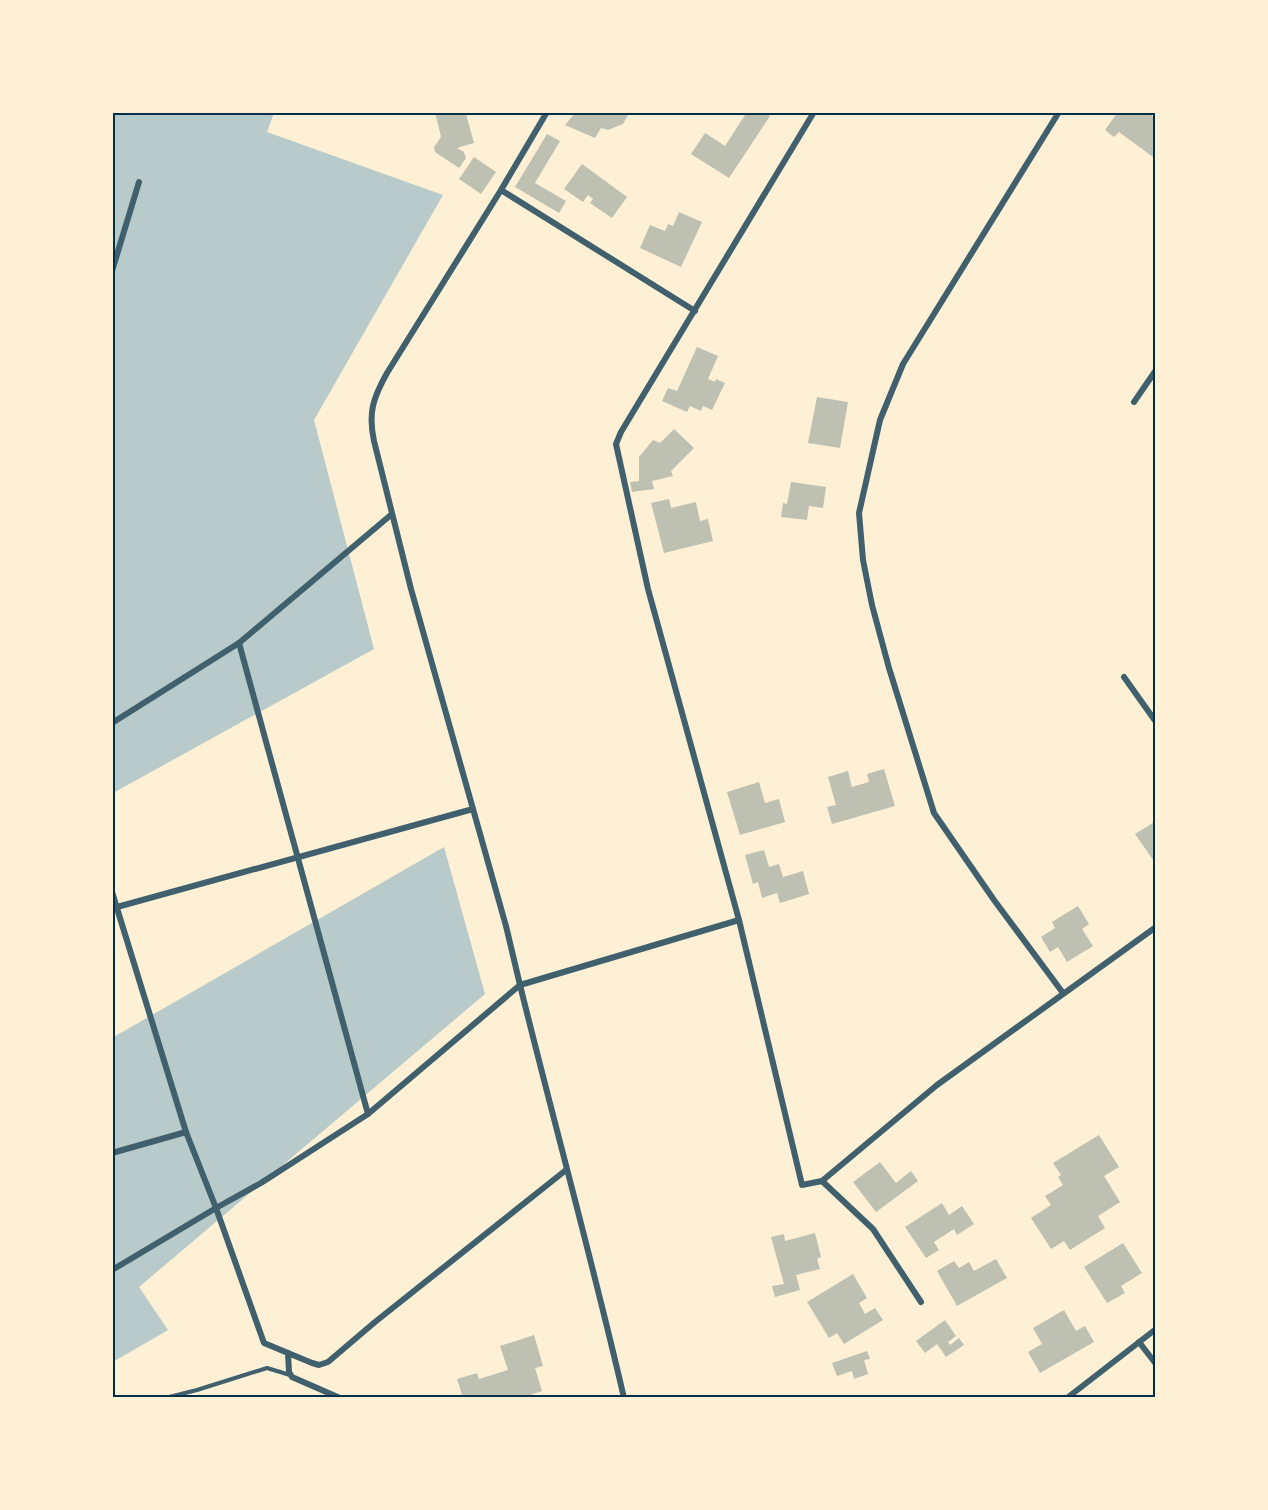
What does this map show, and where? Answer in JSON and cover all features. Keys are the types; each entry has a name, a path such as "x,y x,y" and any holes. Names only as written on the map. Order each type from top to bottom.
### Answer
{"street":[{"path":"547,112 387,373 371,408 371,428 392,514 506,926 624,1398"},
{"path":"814,112 621,432 616,447 648,589 739,920 802,1185 822,1181 937,1085 1155,927"},
{"path":"1059,112 903,364 880,420 859,513 861,552 872,605 934,813 994,900 1064,993"},
{"path":"112,271 139,182"},
{"path":"501,190 695,311"},
{"path":"1134,402 1155,370"},
{"path":"112,723 239,642 392,514"},
{"path":"239,642 368,1114"},
{"path":"1124,677 1155,722"},
{"path":"117,908 473,809"},
{"path":"112,892 186,1132 264,1343 312,1363 320,1365 328,1362 566,1170"},
{"path":"112,1270 261,1183 368,1114 520,985 739,920"},
{"path":"112,1154 186,1132"},
{"path":"822,1181 873,1229 921,1302"},
{"path":"1067,1398 1155,1329"},
{"path":"1138,1342 1155,1364"},
{"path":"288,1353 291,1376 340,1398"}],"lane":[{"path":"165,1398 267,1368 291,1376"}],"shaded area":[{"path":"113,113 274,113 267,132 443,195 314,420 374,649 113,793"},
{"path":"444,847 485,994 139,1287 168,1330 113,1362 112,1038"}],"building":[{"path":"435,112 470,112 466,114 474,143 457,148 464,152 466,158 459,168 435,152 434,147 441,137"},
{"path":"576,112 625,112 628,115 623,124 608,130 601,128 595,138 565,125"},
{"path":"747,112 764,112 770,116 729,178 691,154 705,133 725,146"},
{"path":"1118,112 1147,112 1156,119 1156,154 1153,157 1119,132 1114,137 1105,130"},
{"path":"547,134 560,141 535,183 566,201 559,213 515,187"},
{"path":"474,157 496,172 481,194 459,179"},
{"path":"582,164 627,197 612,218 590,203 593,199 588,195 583,202 564,189"},
{"path":"679,212 702,222 681,267 640,248 650,225 665,231 668,224 673,226"},
{"path":"697,347 718,356 708,379 715,382 716,379 725,383 712,410 703,406 701,411 690,406 687,412 662,401 668,388 677,391"},
{"path":"817,397 848,402 840,448 808,443"},
{"path":"674,429 694,448 671,471 673,476 652,481 654,489 632,492 630,482 639,481 639,457 653,440 660,443"},
{"path":"791,482 826,487 823,508 809,506 807,520 781,517 783,503 787,504"},
{"path":"669,499 671,508 696,502 700,521 708,519 713,541 664,553 651,503"},
{"path":"884,769 895,806 832,824 827,807 836,805 828,777 848,771 852,787 869,782 867,774"},
{"path":"759,782 765,803 779,799 785,822 740,835 727,792"},
{"path":"1156,821 1156,864 1135,834"},
{"path":"764,850 769,867 779,864 783,877 803,871 809,894 780,903 777,893 762,898 758,882 753,884 745,855"},
{"path":"1078,906 1089,924 1082,929 1093,946 1067,962 1058,947 1050,952 1041,937 1055,928 1052,922"},
{"path":"1099,1135 1119,1167 1104,1176 1120,1202 1098,1216 1105,1228 1070,1250 1064,1241 1051,1249 1031,1218 1051,1205 1045,1196 1063,1185 1058,1177 1061,1175 1053,1163"},
{"path":"880,1162 896,1183 911,1171 918,1181 876,1212 853,1182"},
{"path":"942,1203 949,1215 962,1206 974,1224 957,1235 954,1229 934,1242 939,1250 926,1258 905,1227"},
{"path":"815,1233 821,1257 817,1259 820,1269 796,1275 800,1290 775,1297 772,1286 784,1284 771,1237 784,1234 785,1241"},
{"path":"1123,1243 1142,1273 1121,1286 1125,1293 1107,1303 1084,1267"},
{"path":"996,1259 1007,1278 957,1306 937,1271 954,1261 959,1268 969,1262 974,1271"},
{"path":"853,1274 867,1298 859,1303 865,1314 875,1308 883,1320 844,1344 837,1333 829,1338 807,1302"},
{"path":"1064,1310 1076,1331 1085,1326 1094,1342 1040,1373 1028,1352 1042,1344 1033,1328"},
{"path":"945,1320 956,1336 948,1342 950,1345 959,1338 964,1345 946,1357 937,1344 925,1353 916,1341"},
{"path":"534,1335 543,1366 535,1368 542,1391 521,1398 463,1398 457,1379 477,1373 479,1379 508,1370 500,1346"},
{"path":"867,1351 870,1359 864,1360 868,1374 854,1379 852,1371 837,1376 832,1363"}]}
